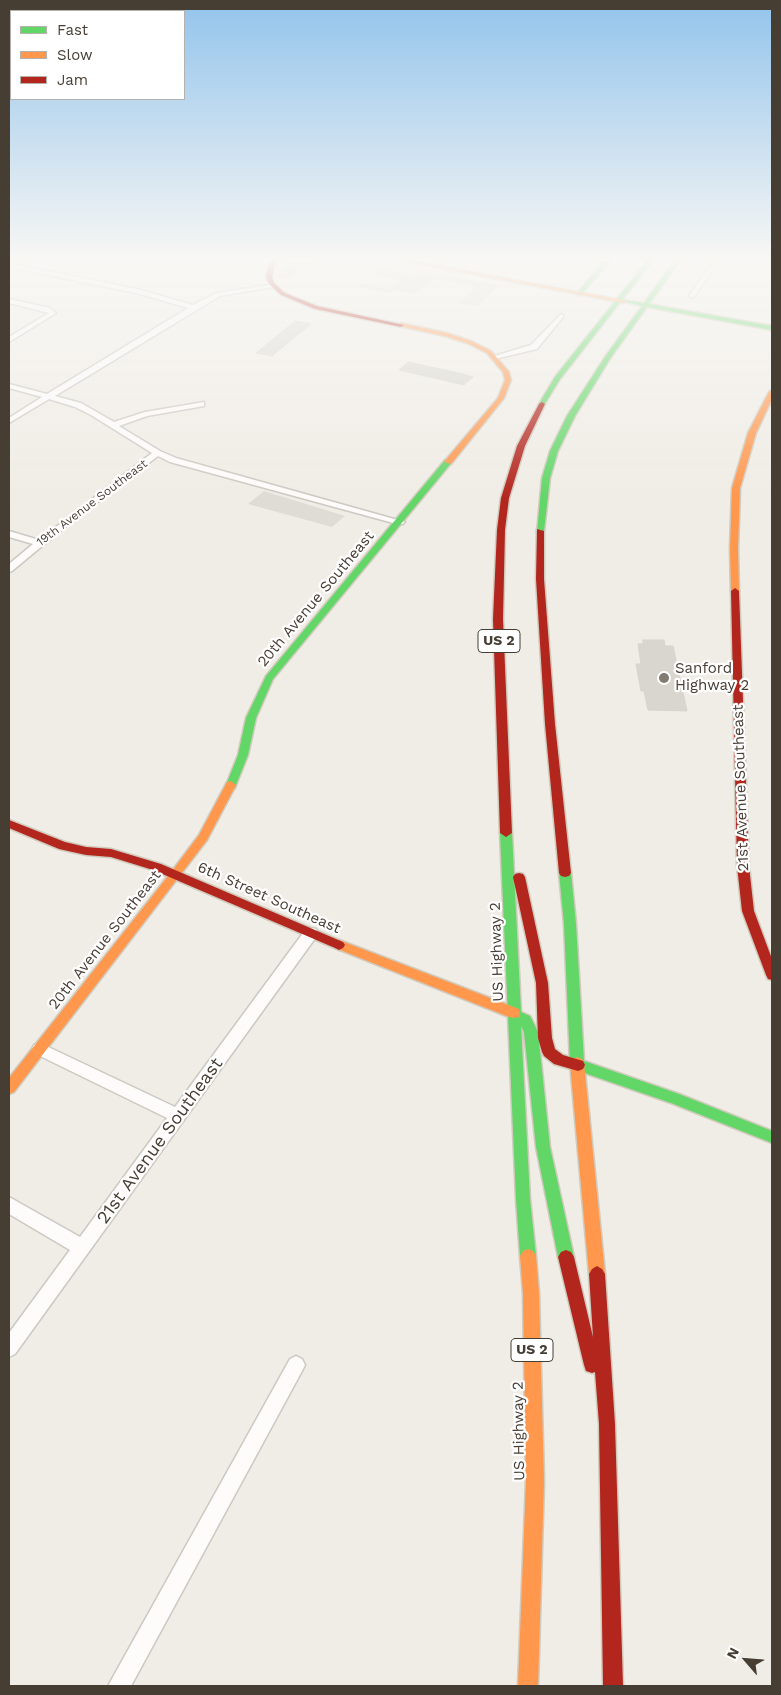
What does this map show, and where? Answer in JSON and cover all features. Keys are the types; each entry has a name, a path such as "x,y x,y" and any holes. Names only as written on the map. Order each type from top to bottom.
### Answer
{"main road":[{"path":"464,340 479,346 495,357"},
{"name":"US Highway 2","path":"528,1686 536,1481 531,1293 522,1199 498,619 501,530 505,498 520,446 557,378 587,340"},
{"path":"586,361 601,340"},
{"path":"613,1686 607,1424 596,1263 578,1065 570,924 555,775 540,579 540,533 546,478 554,451 571,416 592,381 621,340"},
{"name":"20th Avenue Southeast","path":"9,1088 203,837 233,782 251,718 269,678 501,398 508,380 506,372 495,357"},
{"path":"571,416 578,384"},
{"name":"21st Avenue Southeast","path":"772,392 752,433 736,488 734,549 743,866 748,911 772,975"},
{"path":"505,803 516,864 542,983 545,1038 549,1052 559,1060 674,1098 772,1137"},
{"name":"6th Street Southeast","path":"9,824 63,846 86,851 111,853 176,874 311,933 514,1013"},
{"path":"514,1013 525,1020 531,1032 536,1091 545,1157 576,1301 607,1424"}],"street":[{"path":"9,421 143,340"},
{"path":"495,357 516,353 534,346 539,340"},
{"name":"19th Avenue Southeast","path":"9,386 78,405 157,454 9,568"},
{"path":"113,425 145,414 201,404"},
{"path":"157,454 192,466 400,522"},
{"path":"9,534 39,544"},
{"name":"21st Avenue Southeast","path":"9,1348 311,933"},
{"path":"39,1049 178,1116"},
{"path":"9,1205 82,1247"},
{"path":"119,1686 296,1365"}],"shaded area":[{"path":"264,491 345,516 332,527 248,504"}],"building":[{"path":"272,340 291,340 272,356 256,353"},
{"path":"408,362 473,377 464,385 399,370"},
{"name":"Sanford Highway 2","path":"643,640 664,640 665,646 673,646 687,711 648,710 644,691 641,691 636,664 641,664 638,644 643,644"}],"traffic: fast":[{"path":"542,404 557,378 587,340"},
{"path":"540,531 546,478 554,451 571,416 620,340"},
{"path":"231,785 243,755 251,718 269,678 448,462"},
{"path":"506,833 523,1199 528,1256"},
{"path":"565,873 570,924 577,1063"},
{"path":"520,1017 525,1020 531,1032 543,1147 566,1257"},
{"path":"578,1065 674,1098 772,1137"}],"traffic: slow":[{"path":"448,462 501,398 508,380 506,372 489,352 463,340"},
{"path":"735,591 736,488 752,433 772,392"},
{"path":"9,1088 176,874 203,837 231,785"},
{"path":"339,945 514,1013"},
{"path":"577,1063 597,1274"},
{"path":"528,1256 531,1293 535,1481 528,1686"}],"traffic: jam":[{"path":"506,833 498,619 501,530 505,498 521,446 542,404"},
{"path":"540,531 540,579 550,724 565,873"},
{"path":"735,591 743,866 748,911 772,975"},
{"path":"9,824 63,846 86,851 111,853 157,867 339,945"},
{"path":"519,877 542,983 545,1038 549,1052 559,1060 578,1065"},
{"path":"566,1257 592,1365"},
{"path":"597,1274 607,1424 613,1686"}],"place":[{"name":"Sanford Highway 2","path":"664,678"}]}
